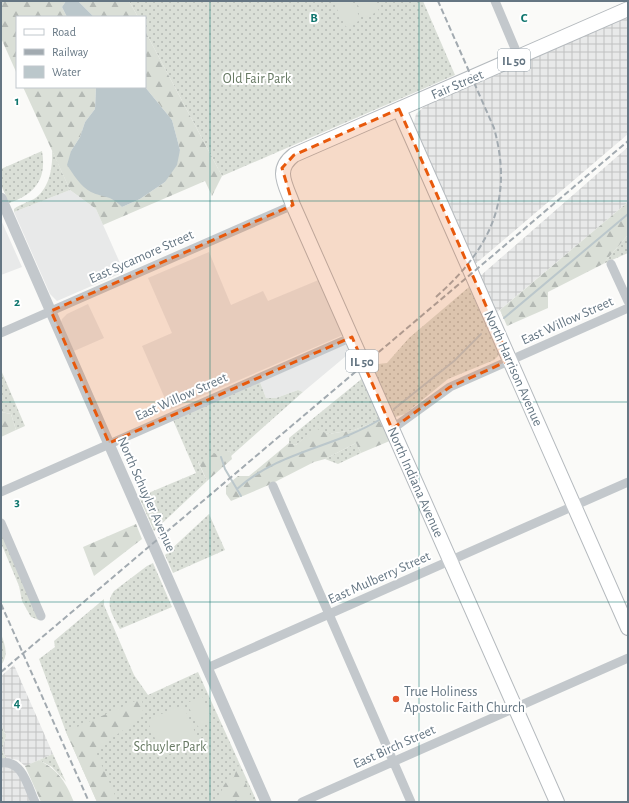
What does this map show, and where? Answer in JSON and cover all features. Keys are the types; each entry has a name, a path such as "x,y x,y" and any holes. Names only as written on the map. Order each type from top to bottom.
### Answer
{"main road":[{"name":"Fair Street","path":"287,161 294,155 519,58 628,9"},
{"name":"North Harrison Avenue","path":"399,109 628,628"},
{"name":"North Indiana Avenue","path":"287,161 282,168 283,178 293,205 557,802"}],"street":[{"path":"494,1 519,58"},
{"name":"North Schuyler Avenue","path":"1,198 266,802"},
{"name":"East Sycamore Street","path":"1,333 293,205"},
{"path":"611,264 628,301"},
{"name":"East Willow Street","path":"392,429 450,387 628,308"},
{"name":"East Willow Street","path":"1,492 352,337"},
{"name":"East Mulberry Street","path":"207,668 628,482"},
{"path":"273,486 412,802"},
{"path":"1,523 41,616"},
{"name":"East Birch Street","path":"302,802 628,658"},
{"path":"4,762 17,766 21,771 35,802"}],"highlighted area":[{"path":"399,109 510,360 450,387 392,429 352,337 109,443 51,311 293,205 282,168 294,155"}],"shaded area":[{"path":"628,16 628,134 473,266 413,127 416,114 428,103"},
{"path":"628,147 628,202 495,314 479,277"},
{"path":"70,190 96,209 124,272 57,301 50,294 14,212"},
{"path":"1,220 22,267 1,275"},
{"path":"209,252 231,305 263,291 268,301 321,279 344,333 343,335 170,410 142,346 172,333 148,278"},
{"path":"88,304 104,338 74,351 61,322 67,314"},
{"path":"348,344 352,351 303,392 298,390 276,398 266,398 260,382"},
{"path":"14,665 53,754 25,766 18,760 6,758 2,749 6,736 1,724 1,676"},
{"path":"1,766 10,767 19,774 32,802 1,802"}],"green space":[{"path":"1,1 66,1 62,7 66,16 16,16 16,72 1,38"},
{"path":"78,1 129,1 137,16 93,16"},
{"name":"Old Fair Park","path":"129,1 423,1 455,75 222,176 146,33 146,16 137,16"},
{"path":"338,1 352,1 361,20 346,27 334,3"},
{"path":"356,1 374,1 379,11 364,18"},
{"path":"146,33 222,176 212,196 205,181 103,225 96,209 70,190 23,88 96,88 95,109 85,122 80,137 71,151 106,196 114,198 122,207 140,199 165,182 180,150 172,120 146,88"},
{"path":"52,150 70,190 14,212 14,209 34,199 44,189 51,170"},
{"path":"42,151 43,170 37,184 26,195 9,203 1,185 1,169"},
{"path":"628,202 628,235 603,264 548,292 548,308 507,326 500,310"},
{"path":"628,235 628,253 603,264"},
{"path":"469,287 499,355 494,360 448,379 405,414 395,417 372,370 378,364 387,363 409,338"},
{"path":"1,370 25,426 16,430 11,414 1,412"},
{"path":"364,377 383,419 354,430 328,434 315,429 296,445 289,443 289,438"},
{"path":"260,382 266,398 276,398 298,390 303,392 231,456 230,451 198,462 207,481 154,531 139,497 196,473 173,420"},
{"path":"1,412 11,414 16,430 1,437"},
{"path":"383,419 392,440 361,453 356,443 325,459 314,462 271,484 231,501 226,494 226,486 238,476 249,476 289,443 296,445 315,428 328,434 354,430"},
{"path":"356,443 361,453 338,464 325,459"},
{"path":"230,451 232,459 207,481 198,461 214,454"},
{"path":"209,514 225,550 173,573 165,555"},
{"path":"136,524 142,539 94,576 83,547"},
{"path":"1,531 39,620 31,617 22,601 19,586 1,543"},
{"path":"153,563 172,607 120,629 111,610 111,596 114,591"},
{"name":"Schuyler Park","path":"104,599 104,605 134,675 148,695 198,672 257,802 97,802 66,732 39,659 55,647 54,641"},
{"path":"1,634 6,654 1,665"},
{"path":"202,696 213,721 198,727 187,703"},
{"path":"142,698 143,710 139,719 95,750 118,802 97,802 66,732"},
{"path":"183,705 199,741 163,757 147,720"},
{"path":"1,724 6,736 2,749 6,758 1,760"},
{"path":"53,754 66,782 52,767 39,760"},
{"path":"39,760 52,768 61,777 74,802 41,802 25,766"},
{"path":"238,765 250,793 249,802 219,802 223,787 227,781 234,777"}],"water":[{"path":"66,1 78,1 93,16 66,16 62,7"},
{"path":"96,88 146,88 172,120 180,150 177,165 165,182 140,199 122,207 114,200 87,190 67,165 71,151 80,137 85,122 95,109"}],"waterway":[{"path":"504,318 628,214"},
{"path":"394,409 454,361 481,334"},
{"path":"237,489 253,476 270,466 343,437 379,420"},
{"path":"221,457 225,469 241,496"}],"railway":[{"path":"436,297 455,279 471,260 483,241 493,222 499,200 501,178 499,154 494,128 438,1"},
{"path":"1,672 628,141"},
{"path":"1,604 89,802"}],"place":[{"name":"True Holiness Apostolic Faith Church","path":"396,699"}]}
